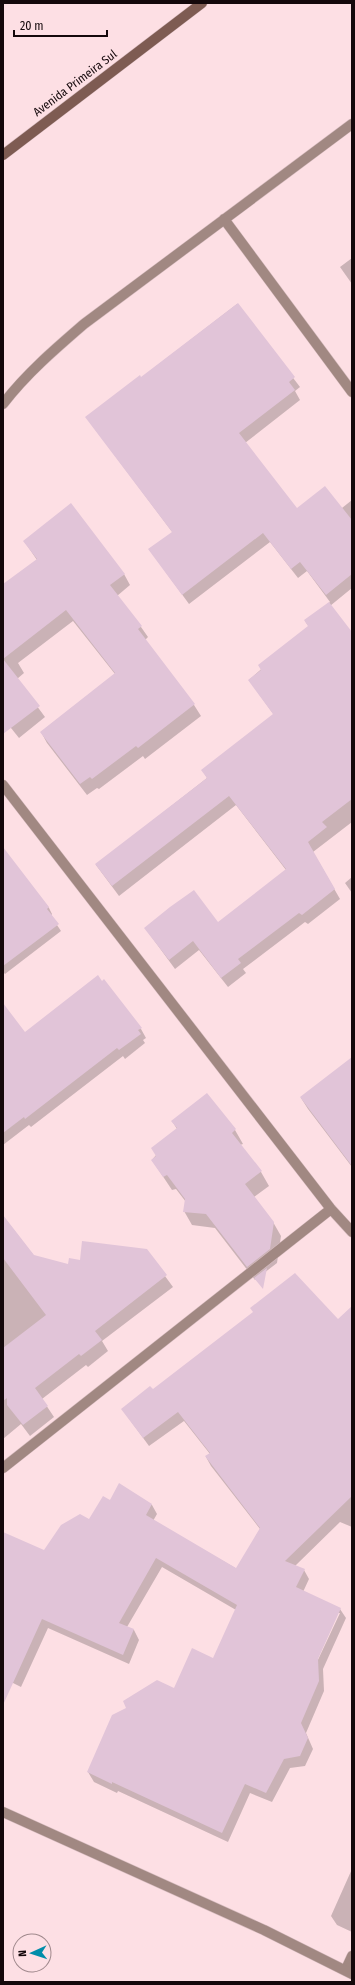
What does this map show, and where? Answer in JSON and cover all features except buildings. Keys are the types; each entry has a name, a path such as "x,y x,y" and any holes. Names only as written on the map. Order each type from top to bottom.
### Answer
{"main road":[{"name":"Avenida Primeira Sul","path":"3,155 202,3"}],"street":[{"path":"3,404 14,390 48,355 84,324 352,124"},
{"path":"224,219 352,392"},
{"path":"3,785 331,1209 352,1232"},
{"path":"3,1468 331,1209"},
{"path":"3,1812 264,1930 349,1971 352,1956"}]}
